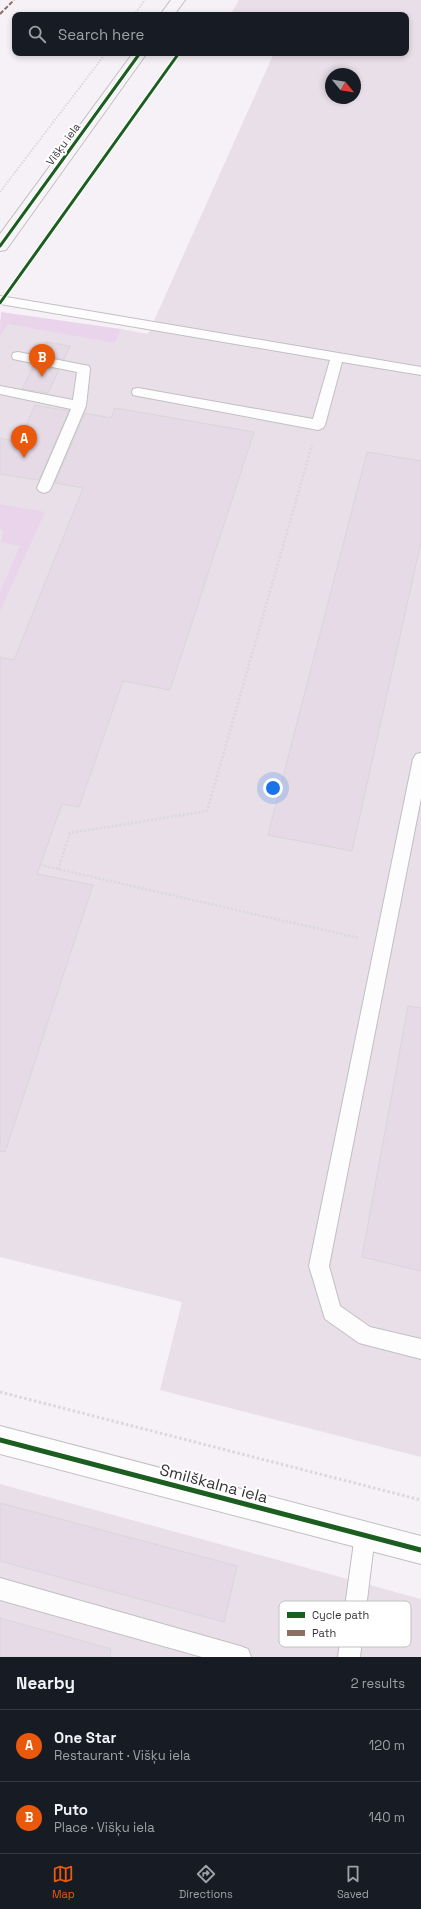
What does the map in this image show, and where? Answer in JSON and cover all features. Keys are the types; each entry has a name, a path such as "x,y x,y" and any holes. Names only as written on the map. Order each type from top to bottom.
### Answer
{"street":[{"path":"170,12 178,0"},
{"name":"Višķu iela","path":"0,246 138,56"},
{"name":"Smilškalna iela","path":"0,1440 421,1550"}],"lane":[{"path":"0,300 421,371"},
{"path":"18,356 84,369 79,406 44,488"},
{"path":"138,392 318,426 337,357"},
{"path":"0,390 79,406"},
{"path":"421,759 319,1266 332,1312 366,1336 421,1349"},
{"path":"356,1601 365,1535"},
{"path":"0,1589 240,1657"},
{"path":"349,1657 350,1647"}],"path":[{"path":"136,12 145,0"},
{"path":"0,192 104,56"},
{"path":"58,869 70,834 207,811 318,426"},
{"path":"40,865 384,944"},
{"path":"0,1392 421,1500"}],"shaded area":[{"path":"239,0 421,0 421,1457 160,1390 182,1302 0,1257 0,319 116,340 121,329 148,334 273,56 409,56 409,12 232,12"},
{"path":"1,312 121,329 115,343 8,324 0,336"},
{"path":"0,504 45,512 0,611 0,592 20,546 1,542 4,531 0,528"},
{"path":"0,1484 421,1599 421,1657 0,1657"}],"building":[{"path":"46,342 70,346 64,359 39,355"},
{"path":"34,365 59,370 48,393 22,389"},
{"path":"35,405 69,411 39,480 0,474 0,438 19,442"},
{"path":"115,408 254,432 170,690 123,681 79,807 62,804 37,874 93,885 5,1152 0,1151 0,657 14,660 83,488 55,483 85,413 111,418"},
{"path":"367,452 421,461 421,542 352,851 268,835"},
{"path":"408,1006 421,1008 421,1271 362,1257"},
{"path":"0,1503 237,1566 224,1622 0,1561"},
{"path":"0,1618 111,1649 110,1657 0,1657"}],"marked path":[{"path":"0,14 14,0"}],"cycle path":[{"path":"0,246 138,56"},
{"path":"0,303 177,56"},
{"path":"0,1440 421,1550"}],"place":[{"name":"Puto","path":"42,377"},
{"name":"One Star","path":"24,458"}]}
